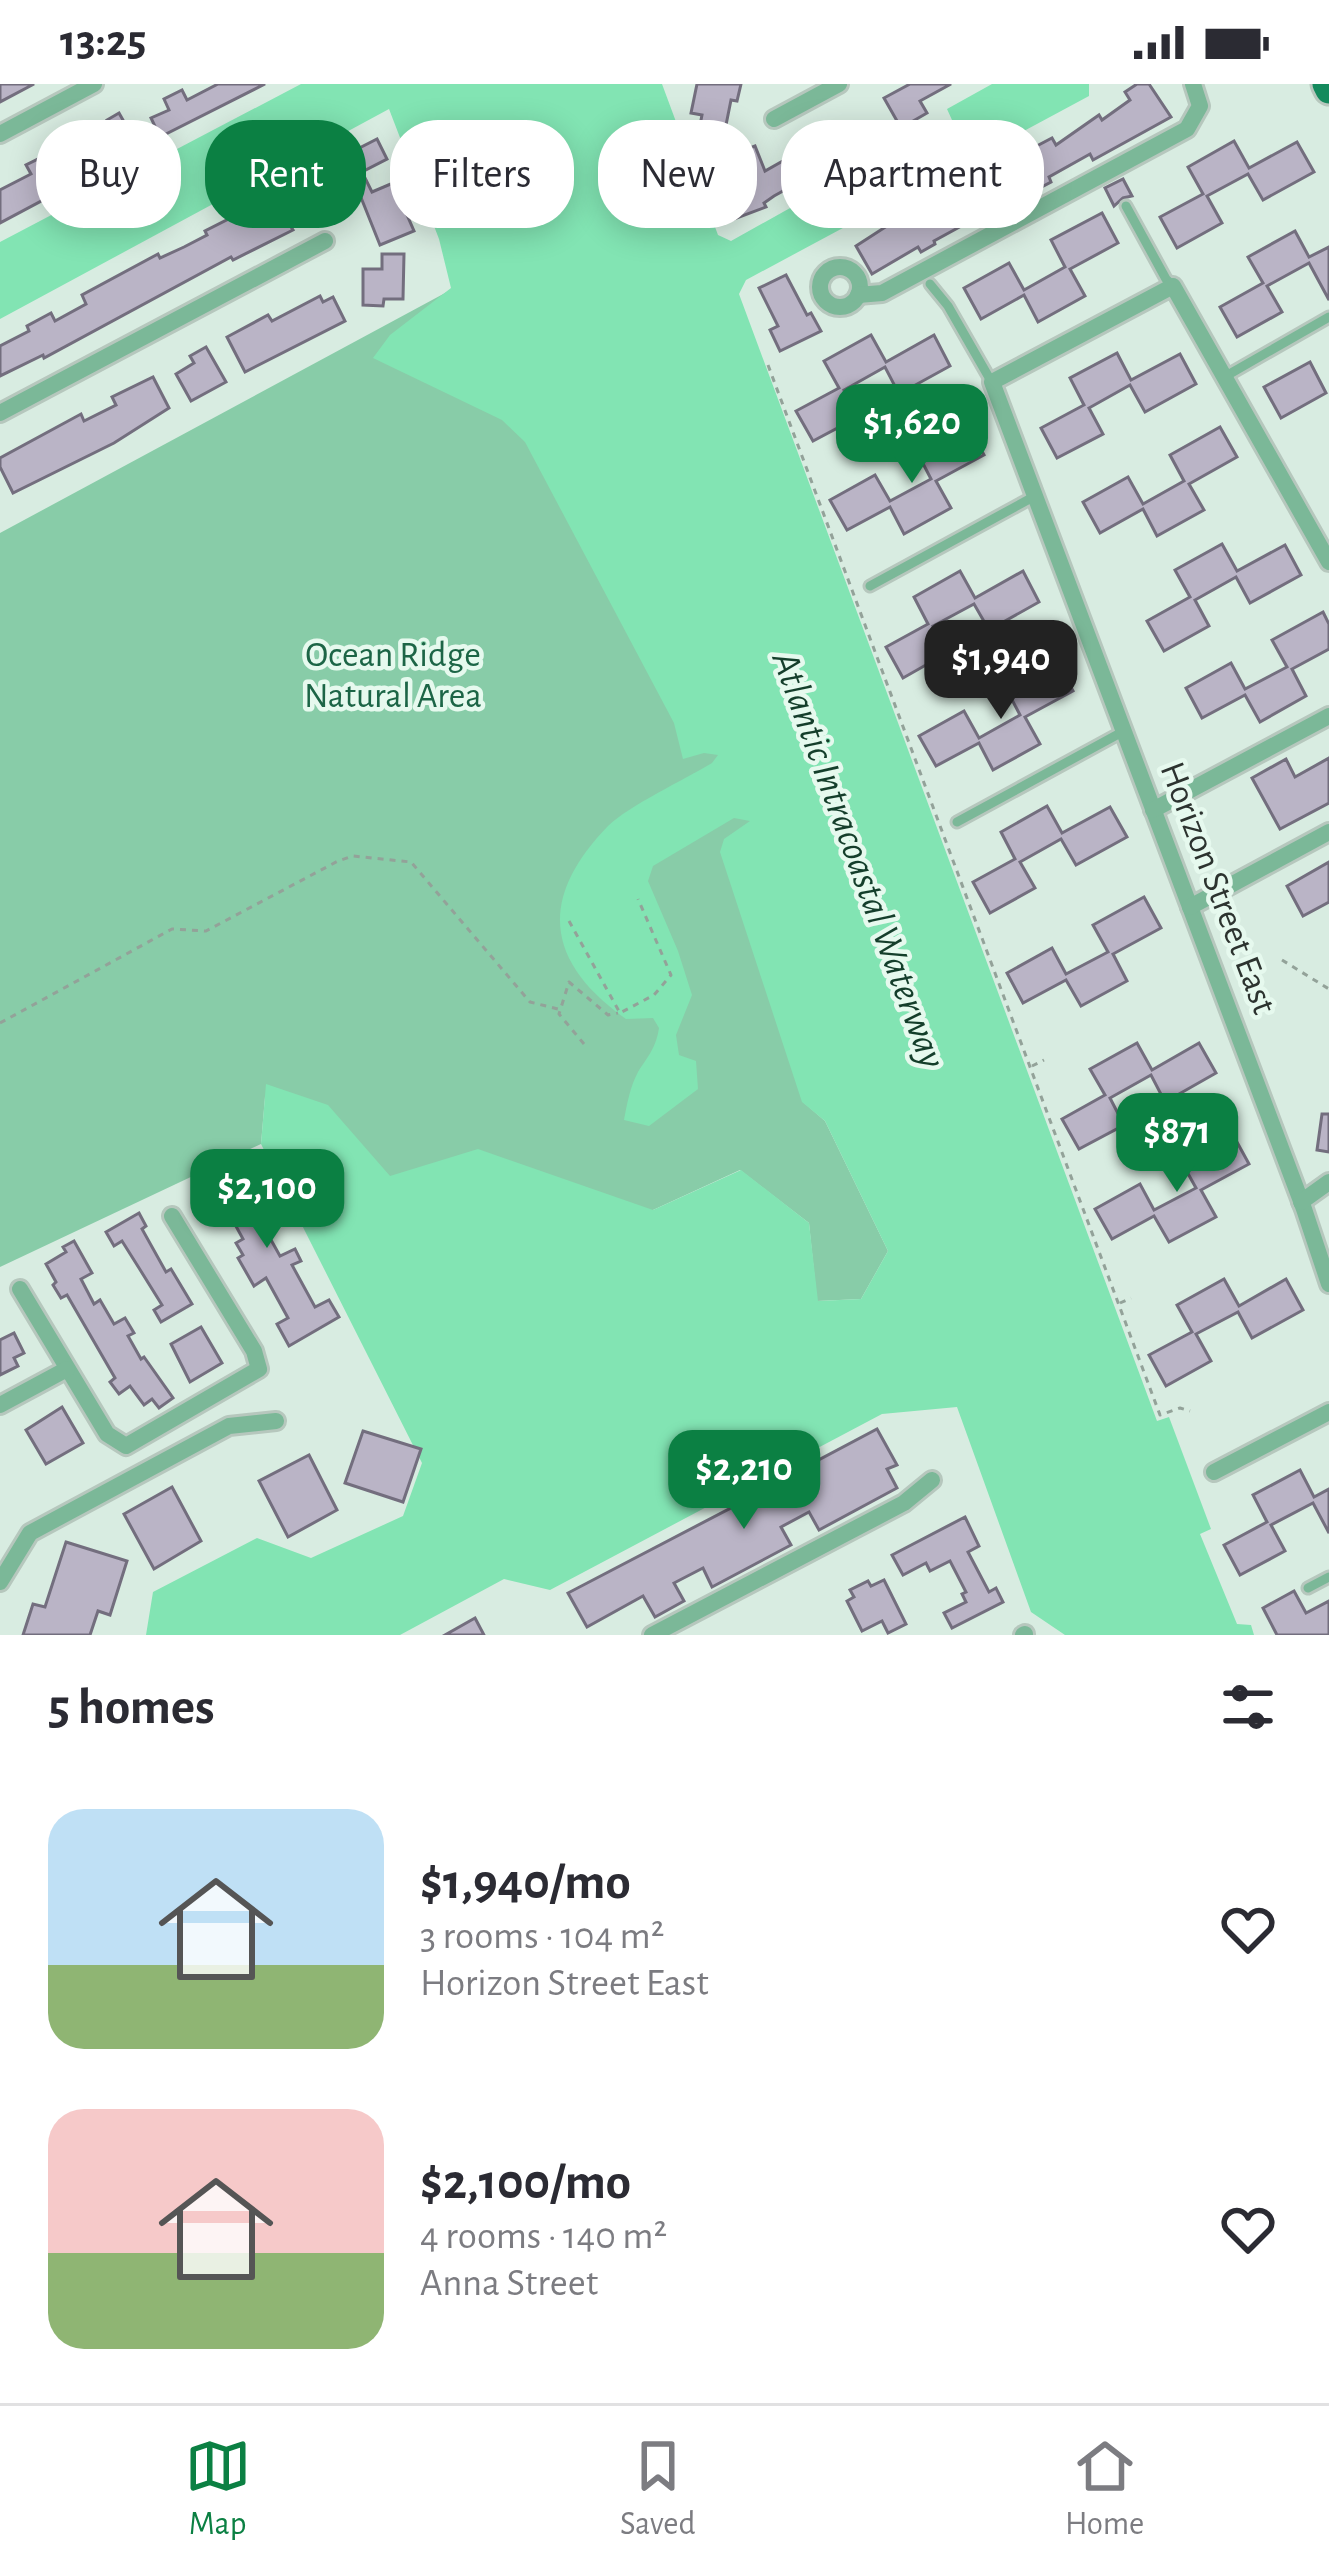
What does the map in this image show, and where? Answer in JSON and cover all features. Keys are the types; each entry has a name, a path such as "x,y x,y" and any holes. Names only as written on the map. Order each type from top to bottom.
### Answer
{"street":[{"path":"0,134 94,84"},
{"path":"774,119 839,84"},
{"path":"858,295 882,293 1187,129 1199,113 1200,99 1192,84"},
{"path":"0,413 325,242"},
{"path":"992,382 1173,286 1329,562"},
{"name":"Horizon Street East","path":"992,382 1329,1284"},
{"path":"1153,810 1329,716"},
{"path":"1190,907 1329,832"},
{"path":"1301,1202 1329,1182"},
{"path":"20,1289 107,1434 126,1446 259,1369 254,1351 172,1216"},
{"path":"0,1405 67,1369"},
{"path":"1214,1472 1329,1412"},
{"path":"0,1582 6,1559 30,1533 229,1426 276,1420"},
{"path":"652,1635 904,1503 932,1480"}],"lane":[{"path":"1126,206 1173,286"},
{"path":"930,284 992,382"},
{"path":"1226,376 1329,317"},
{"path":"870,586 1035,496"},
{"path":"957,822 1124,731"},
{"path":"1308,1588 1329,1577"}],"path":[{"path":"769,365 1160,1415 1180,1408 1190,1412"},
{"path":"0,1023 172,929 206,931 353,856 411,862 530,1002 558,1009 584,1044"},
{"path":"558,1009 569,982 608,1015 654,995 671,975 638,899"},
{"path":"568,921 620,1012"},
{"path":"1282,960 1329,989"},
{"path":"1030,1066 1044,1060"},
{"path":"1118,1303 1131,1298"}],"green space":[{"name":"Ocean Ridge Natural Area","path":"549,237 883,1041 803,1102 825,1121 888,1251 861,1299 817,1301 809,1223 740,1170 653,1210 383,1311 265,1097 261,1144 0,1267 0,533"}],"water":[{"name":"Atlantic Intracoastal Waterway","path":"301,84 662,84 675,120 598,120 598,228 715,228 718,235 731,241 781,213 781,228 843,228 746,280 739,294 1157,1421 1169,1417 1211,1529 1200,1534 1237,1624 1251,1625 1254,1635 1065,1635 1031,1612 957,1407 882,1414 550,1590 504,1579 400,1635 146,1635 153,1592 257,1538 311,1558 403,1516 422,1463 261,1144 266,1084 328,1105 390,1176 478,1149 653,1210 741,1170 809,1223 818,1301 861,1299 888,1251 825,1121 802,1102 720,852 724,839 750,821 734,818 653,866 648,881 692,995 676,1035 679,1055 696,1061 698,1089 649,1126 624,1120 633,1084 659,1028 653,1018 626,1019 579,975 560,928 562,904 585,853 608,826 718,755 683,759 674,723 525,442 502,420 373,358 390,335 451,288 435,228 574,228 574,120 393,120 389,109 366,121 232,120"},
{"path":"992,84 1089,84 1089,96 1044,120 952,120 947,109"},
{"path":"205,134 205,208 181,221 181,147"},
{"path":"36,223 36,228 169,228 0,319 0,242"}],"building":[{"path":"0,84 34,84 0,102"},
{"path":"218,84 265,84 181,126 181,120 152,120 169,110 164,99 182,90 187,100"},
{"path":"697,84 741,84 727,120 701,120 702,115 691,113"},
{"path":"910,84 951,84 920,101 927,113 915,120 896,120 884,98"},
{"path":"1137,84 1149,84 1171,117 1093,160 1090,154 1049,177 1051,182 1044,186 1044,142 1052,138 1056,145 1099,115 1102,120 1130,100 1125,92"},
{"path":"377,139 387,159 366,170 366,145"},
{"path":"1234,141 1249,168 1297,142 1314,172 1263,200 1248,174 1207,196 1222,223 1177,248 1160,217 1203,194 1188,167"},
{"path":"757,151 765,171 781,162 781,192 757,210"},
{"path":"36,160 36,204 0,223 0,190 31,174 26,165"},
{"path":"1123,179 1132,196 1114,206 1105,188"},
{"path":"366,180 372,192 390,184 390,228 414,231 380,245 366,210"},
{"path":"1102,213 1118,243 1070,269 1085,296 1038,322 1024,295 981,319 964,288 1009,263 1024,290 1065,267 1051,240"},
{"path":"884,228 958,228 921,252 918,247 872,274 856,246"},
{"path":"293,230 0,376 0,346 29,331 27,326 51,313 55,321 86,304 82,295 158,254 160,258 207,235 205,231"},
{"path":"1295,231 1309,257 1329,247 1329,300 1309,263 1267,286 1282,312 1237,337 1220,307 1263,283 1248,257"},
{"path":"382,254 404,254 403,299 384,299 383,306 363,305 363,269 382,269"},
{"path":"786,275 821,331 780,351 770,330 778,326 759,288"},
{"path":"320,296 323,302 333,297 345,321 245,372 227,337"},
{"path":"871,335 886,362 934,335 950,366 899,394 885,367 844,390 858,417 813,441 796,411 839,388 824,361"},
{"path":"206,347 226,382 191,401 176,374 194,363 190,356"},
{"path":"1117,353 1131,380 1180,354 1196,384 1145,412 1130,385 1089,408 1103,434 1057,458 1041,428 1084,405 1070,378"},
{"path":"1310,362 1326,393 1281,418 1264,387"},
{"path":"153,377 169,408 114,443 13,493 0,458 81,414 84,421 116,405 112,397"},
{"path":"967,424 984,455 936,481 951,508 904,534 890,507 847,530 830,500 875,475 890,501 931,479 917,452"},
{"path":"1220,427 1237,457 1189,484 1204,510 1157,536 1143,509 1100,533 1083,502 1128,477 1143,504 1184,481 1170,455"},
{"path":"1222,544 1237,571 1285,545 1301,575 1250,603 1236,577 1195,600 1209,626 1164,651 1147,621 1190,597 1175,570"},
{"path":"960,571 975,598 1023,571 1039,602 989,630 974,604 933,626 947,653 903,678 886,647 928,624 914,597"},
{"path":"1323,612 1329,624 1329,649 1292,669 1306,696 1260,722 1245,695 1202,718 1186,688 1231,663 1245,689 1287,667 1272,640"},
{"path":"1056,660 1073,691 1025,717 1040,744 993,770 979,743 936,766 919,736 964,711 979,738 1020,715 1006,688"},
{"path":"1329,758 1329,803 1280,829 1252,778 1286,759 1295,777"},
{"path":"1047,806 1062,833 1110,807 1127,837 1076,865 1061,839 1020,862 1035,888 990,913 973,882 1015,859 1001,832"},
{"path":"1329,862 1329,902 1303,916 1287,886"},
{"path":"1144,897 1161,928 1113,954 1127,981 1081,1006 1066,980 1023,1003 1007,973 1052,948 1066,974 1108,952 1093,925"},
{"path":"1137,1043 1152,1070 1199,1043 1216,1073 1165,1102 1151,1075 1110,1098 1124,1125 1079,1149 1062,1119 1105,1095 1090,1069"},
{"path":"1322,1114 1329,1114 1329,1152 1317,1150"},
{"path":"1232,1133 1249,1164 1201,1190 1216,1217 1169,1242 1154,1216 1112,1239 1095,1209 1140,1184 1154,1210 1196,1188 1181,1161"},
{"path":"254,1159 277,1201 256,1213 280,1256 295,1249 301,1261 292,1265 315,1307 329,1300 339,1317 289,1346 277,1324 288,1318 266,1278 254,1286 238,1258 243,1255 236,1243 243,1239 220,1197 206,1204 198,1190"},
{"path":"139,1213 146,1226 142,1229 166,1272 171,1269 192,1304 161,1322 154,1310 162,1305 122,1241 114,1246 106,1232"},
{"path":"74,1241 92,1273 81,1279 94,1304 100,1300 114,1324 125,1318 134,1333 128,1336 141,1359 173,1398 159,1408 152,1399 144,1405 130,1386 119,1394 110,1382 115,1378 67,1295 61,1298 53,1285 56,1282 46,1264"},
{"path":"1224,1279 1239,1306 1286,1279 1303,1310 1252,1338 1238,1312 1196,1334 1211,1361 1166,1386 1149,1355 1192,1332 1177,1305"},
{"path":"201,1327 222,1363 190,1382 171,1344"},
{"path":"14,1333 24,1353 14,1358 18,1366 0,1375 0,1340"},
{"path":"62,1407 83,1443 46,1464 26,1430"},
{"path":"877,1429 897,1465 887,1469 897,1488 819,1530 809,1512 781,1527 791,1545 712,1587 703,1568 674,1583 684,1601 655,1617 643,1596 587,1627 568,1593 773,1486 776,1494 816,1469 813,1463"},
{"path":"363,1431 421,1449 403,1502 345,1483"},
{"path":"309,1455 337,1510 288,1537 259,1481"},
{"path":"1300,1470 1314,1497 1329,1489 1329,1533 1313,1503 1271,1525 1285,1551 1240,1575 1224,1545 1267,1522 1253,1495"},
{"path":"172,1487 201,1541 154,1569 124,1514"},
{"path":"965,1517 979,1546 968,1552 989,1592 996,1588 1003,1602 952,1628 944,1613 966,1602 962,1594 966,1592 950,1561 930,1571 926,1563 903,1575 892,1555"},
{"path":"66,1542 127,1561 110,1615 98,1611 90,1635 23,1635 33,1604 45,1607"},
{"path":"884,1580 906,1624 888,1633 882,1621 862,1631 847,1601 854,1597 850,1590"},
{"path":"1294,1591 1306,1613 1329,1601 1329,1635 1277,1635 1263,1608"},
{"path":"475,1618 484,1635 445,1635"}]}
